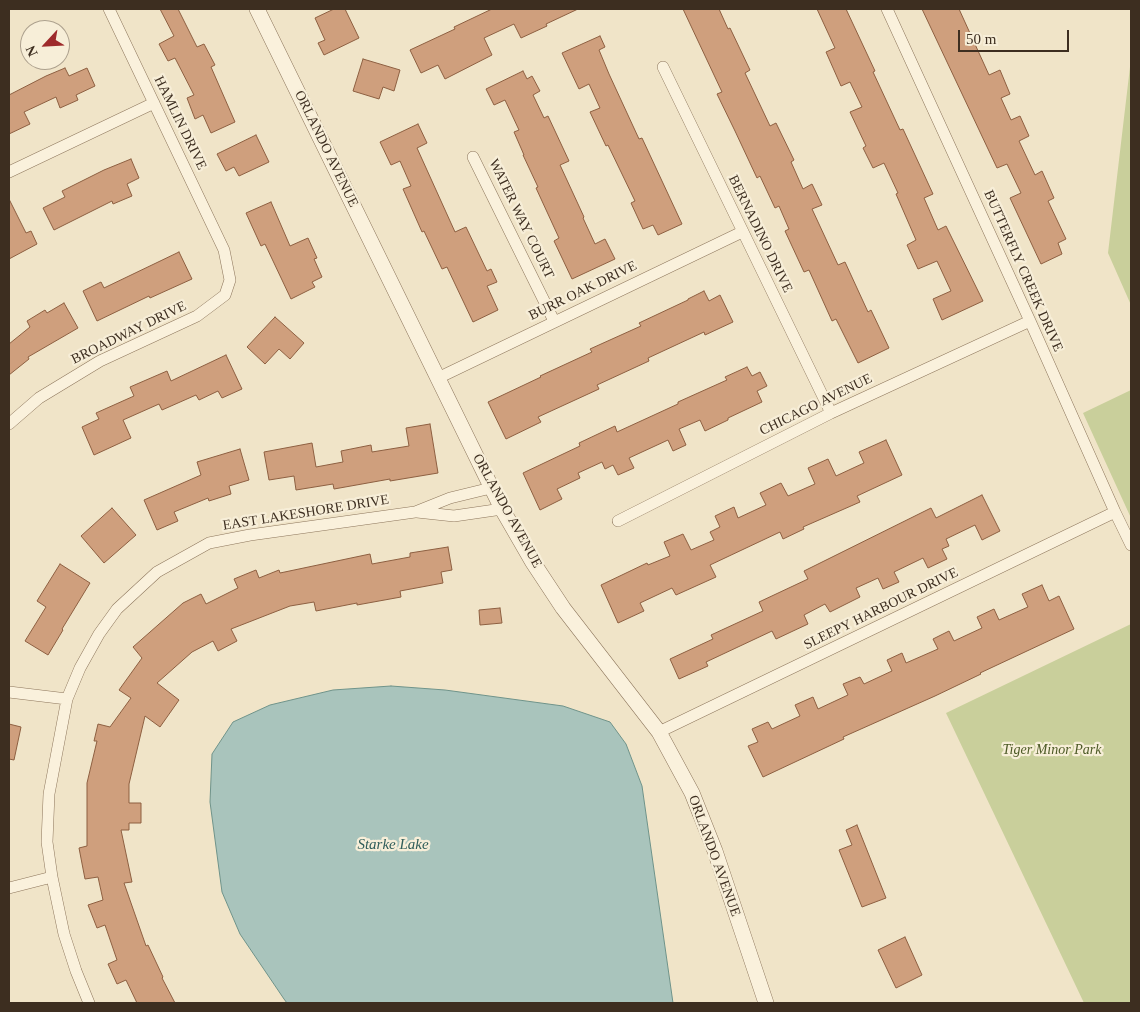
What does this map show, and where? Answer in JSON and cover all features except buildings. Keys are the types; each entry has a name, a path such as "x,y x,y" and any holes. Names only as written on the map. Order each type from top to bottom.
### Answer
{"street":[{"name":"HAMLIN DRIVE","path":"109,9 224,250"},
{"name":"ORLANDO AVENUE","path":"257,9 502,509 532,561 564,608 660,732 692,792 715,851 766,1003"},
{"name":"BUTTERFLY CREEK DRIVE","path":"887,9 1131,545"},
{"name":"BERNADINO DRIVE","path":"663,67 831,413"},
{"path":"9,172 154,103"},
{"name":"WATER WAY COURT","path":"473,157 554,321"},
{"name":"BURR OAK DRIVE","path":"438,378 742,232"},
{"name":"BROADWAY DRIVE","path":"9,424 39,398 100,361 197,316 224,295 230,280 224,250"},
{"name":"CHICAGO AVENUE","path":"618,521 831,413 1030,321"},
{"name":"EAST LAKESHORE DRIVE","path":"415,512 450,498 491,488"},
{"name":"EAST LAKESHORE DRIVE","path":"89,1003 64,934 52,877 47,842 49,794 67,699 80,668 116,609 157,572 209,543 250,535 415,512 454,516 502,509"},
{"name":"SLEEPY HARBOUR DRIVE","path":"660,732 1115,512"},
{"path":"9,692 67,699"},
{"path":"9,888 52,877"}],"green space":[{"path":"1131,66 1131,305 1108,253"},
{"path":"1131,390 1131,518 1083,413"},
{"name":"Tiger Minor Park","path":"1131,624 1131,1003 1084,1003 946,713"}],"water":[{"name":"Starke Lake","path":"391,686 445,690 563,706 610,722 626,744 642,786 673,1003 287,1003 240,934 222,892 210,802 212,754 233,722 270,705 333,690"}]}
